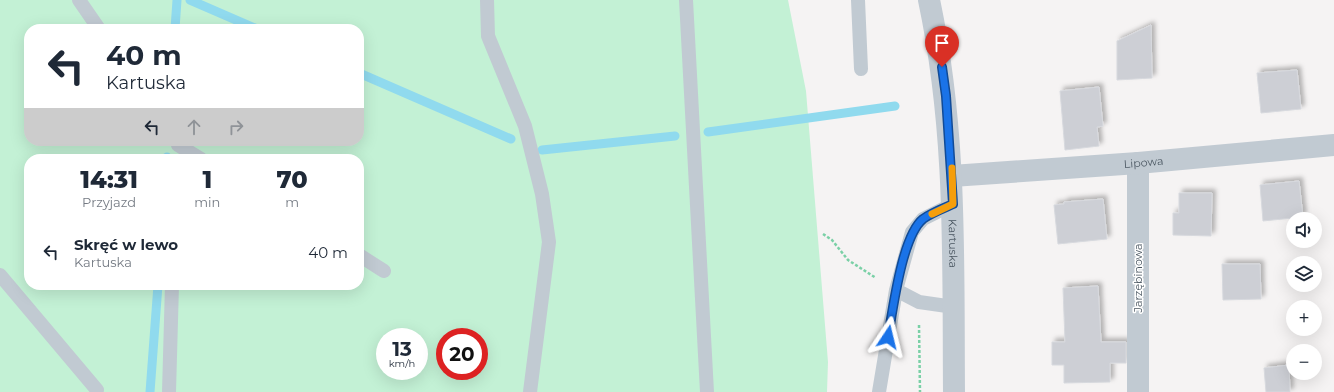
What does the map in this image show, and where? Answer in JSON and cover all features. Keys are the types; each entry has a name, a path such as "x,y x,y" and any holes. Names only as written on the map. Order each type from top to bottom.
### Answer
{"street":[{"name":"Kartuska","path":"929,0 937,38 946,96 952,176 954,392"},
{"name":"Lipowa","path":"952,176 1138,163 1334,144"},
{"name":"Jarzębinowa","path":"1138,163 1138,392"}],"lane":[{"path":"79,0 96,24"},
{"path":"487,0 488,36 525,126 542,194 549,242 530,392"},
{"path":"686,0 707,392"},
{"path":"858,0 861,69"},
{"path":"181,146 193,154"},
{"path":"879,392 896,290 912,232 923,219 953,204"},
{"path":"364,258 384,270"},
{"path":"0,275 97,390"},
{"path":"169,392 172,290"},
{"path":"896,290 919,302 954,307"}],"path":[{"path":"823,234 832,240 848,260 896,290"},
{"path":"919,346 920,392"}],"green space":[{"path":"0,0 788,0 806,91 828,362 827,392 0,392"}],"building":[{"path":"1151,25 1152,78 1117,80 1117,41"},
{"path":"1297,70 1301,109 1261,113 1257,73"},
{"path":"1099,87 1103,126 1097,127 1099,146 1065,150 1060,91"},
{"path":"1299,181 1302,212 1286,212 1286,219 1263,221 1260,185"},
{"path":"1179,193 1212,193 1211,236 1173,235 1173,213 1179,213"},
{"path":"1103,199 1107,239 1058,244 1054,205 1064,204 1064,202"},
{"path":"1222,264 1260,264 1261,299 1223,300"},
{"path":"1098,286 1101,342 1126,342 1126,363 1110,363 1110,382 1064,383 1064,365 1052,365 1052,342 1065,342 1063,288"},
{"path":"1286,365 1286,380 1290,380 1290,392 1266,392 1264,368"}],"waterway":[{"path":"175,24 177,0"},
{"path":"190,0 245,24"},
{"path":"364,75 511,139"},
{"path":"708,132 895,106"},
{"path":"542,150 675,136"},
{"path":"150,392 158,290"}],"slow traffic":[{"path":"932,214 953,204 952,168"}],"route":[{"path":"888,337 896,290 912,232 923,219 953,204 946,96 942,67"}]}
